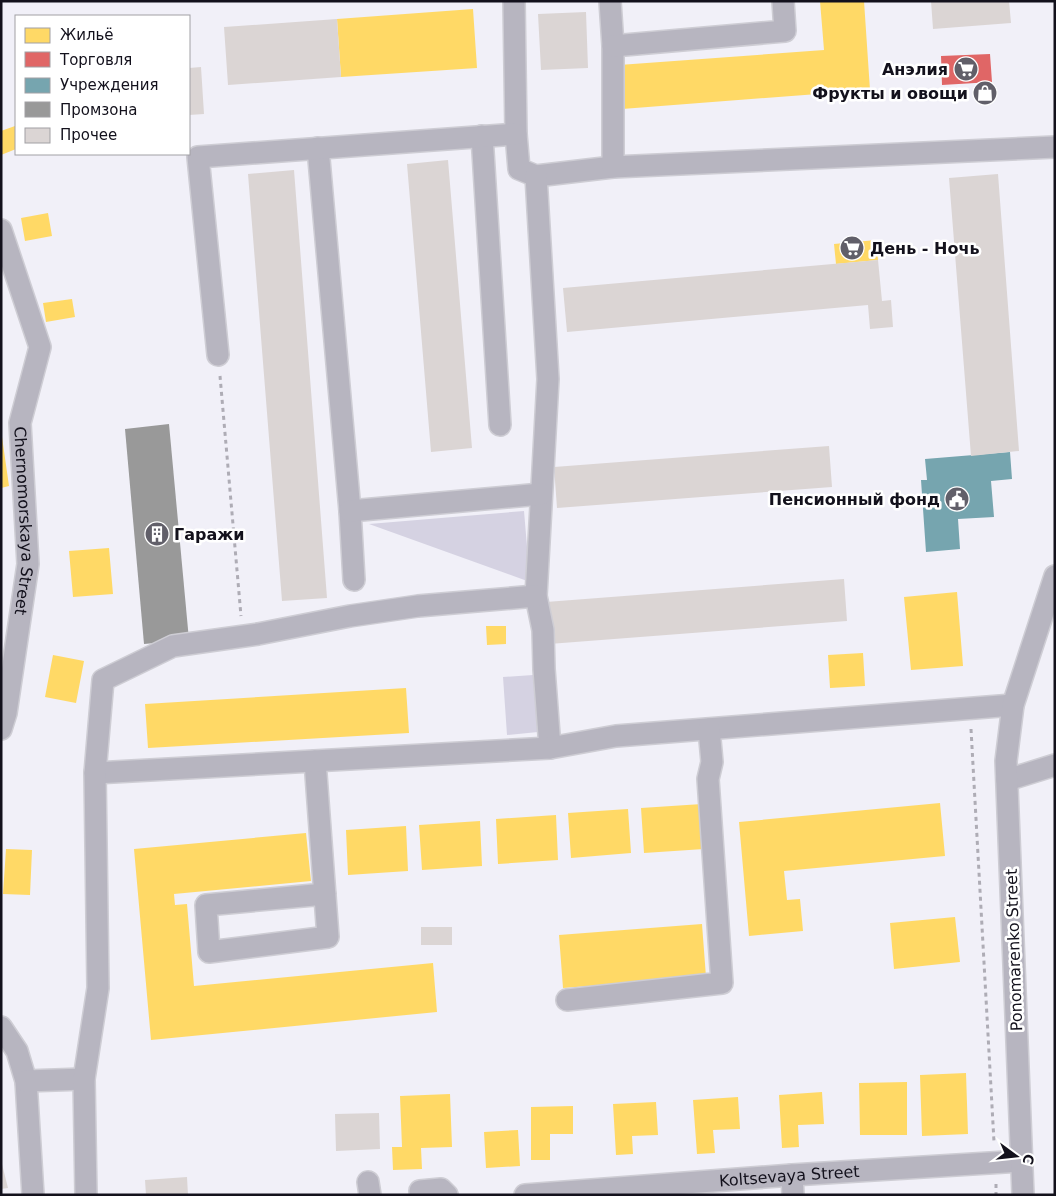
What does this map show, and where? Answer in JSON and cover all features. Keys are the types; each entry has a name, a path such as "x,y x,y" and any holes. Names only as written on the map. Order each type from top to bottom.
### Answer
{"street":[{"path":"514,1 516,134 519,169 536,176 613,167 1055,147"},
{"path":"610,1 613,46 613,167"},
{"path":"613,46 785,31 783,1"},
{"path":"218,355 198,157 516,134"},
{"path":"482,136 500,425"},
{"path":"318,148 350,512 354,580"},
{"path":"536,176 548,379 536,596 543,630 550,748"},
{"name":"Chernomorskaya Street","path":"1,230 40,347 20,422 28,564 6,713 1,729"},
{"path":"350,512 541,494"},
{"name":"Ponomarenko Street","path":"1023,1195 1006,761 1013,705 1055,576"},
{"path":"86,1195 84,1079 98,988 95,773 103,680 173,646 418,606 536,596"},
{"path":"95,773 550,748 616,736 1013,705"},
{"path":"567,1000 722,984 708,779 712,762 709,729"},
{"path":"315,761 325,894 328,937 209,952 206,906 325,894"},
{"path":"1007,780 1055,765"},
{"path":"1,1027 17,1051 26,1081 32,1195"},
{"path":"26,1081 84,1079"},
{"name":"Koltsevaya Street","path":"525,1195 792,1185 995,1163 1022,1162"},
{"path":"420,1191 441,1188 447,1195"}],"path":[{"path":"218,355 242,636"},
{"path":"970,709 996,1195"}],"shaded area":[{"path":"524,511 530,582 369,524"},
{"path":"533,675 538,732 507,735 503,677"}],"building: Жильё":[{"path":"820,1 864,1 870,90 622,109 619,65 824,50"},
{"path":"473,9 477,68 341,77 337,19"},
{"path":"15,126 15,149 1,155 1,131"},
{"path":"48,213 52,236 25,241 21,218"},
{"path":"876,240 878,260 836,264 834,244"},
{"path":"72,299 75,317 46,322 43,303"},
{"path":"1,437 9,486 1,488"},
{"path":"109,548 113,594 73,597 69,551"},
{"path":"957,592 963,666 911,670 904,597"},
{"path":"486,626 506,626 506,644 487,645"},
{"path":"863,653 865,686 830,688 828,655"},
{"path":"53,655 84,661 76,703 45,697"},
{"path":"406,688 409,733 148,748 145,704"},
{"path":"940,803 945,856 784,871 787,900 800,899 803,931 749,936 739,822"},
{"path":"702,804 704,849 644,853 641,808"},
{"path":"628,809 631,853 571,858 568,813"},
{"path":"556,815 558,860 498,864 496,819"},
{"path":"480,821 482,866 422,870 419,825"},
{"path":"406,826 408,871 348,875 346,830"},
{"path":"306,833 311,881 174,894 175,905 187,904 194,986 433,963 437,1012 151,1040 134,849"},
{"path":"6,849 32,850 30,895 3,894"},
{"path":"955,917 960,962 894,969 890,923"},
{"path":"702,924 706,977 563,988 559,935"},
{"path":"966,1073 968,1134 922,1136 920,1075"},
{"path":"907,1082 907,1135 860,1135 859,1083"},
{"path":"822,1092 824,1124 798,1125 799,1147 782,1148 779,1095"},
{"path":"450,1094 452,1147 421,1148 422,1169 393,1170 392,1147 402,1147 400,1096"},
{"path":"738,1097 740,1129 713,1130 715,1153 697,1154 693,1100"},
{"path":"656,1102 658,1135 632,1136 633,1154 616,1155 613,1104"},
{"path":"573,1106 573,1134 550,1134 550,1160 531,1160 531,1107"},
{"path":"518,1130 520,1166 486,1168 484,1132"}],"building: Торговля":[{"name":"Анэлия","path":"990,54 992,82 942,85 941,56"},
{"name":"Фрукты и овощи","path":"992,87 993,98 977,99 976,88"}],"building: Учреждения":[{"name":"Пенсионный фонд","path":"1010,452 1012,479 991,481 994,517 958,519 960,549 926,552 921,480 927,480 925,459"}],"building: Промзона":[{"name":"Гаражи","path":"169,424 189,640 144,644 125,429"}],"building: Прочее":[{"path":"931,1 1009,1 1011,23 933,29"},
{"path":"586,12 588,68 541,70 538,14"},
{"path":"337,19 341,77 228,85 224,27"},
{"path":"201,67 204,114 190,115 190,68"},
{"path":"448,160 472,448 431,452 407,164"},
{"path":"294,170 327,598 282,601 248,174"},
{"path":"998,174 1019,451 971,456 949,178"},
{"path":"878,260 882,301 891,300 893,327 870,329 868,305 567,332 563,288"},
{"path":"829,446 832,487 557,508 554,467"},
{"path":"844,579 847,621 549,644 546,602"},
{"path":"421,927 452,927 452,945 421,945"},
{"path":"379,1113 380,1149 336,1151 335,1114"},
{"path":"1,1160 8,1188 1,1189"},
{"path":"187,1177 188,1195 146,1195 145,1180"}],"place":[{"name":"Анэлия","path":"966,69"},
{"name":"Фрукты и овощи","path":"985,93"},
{"name":"День - Ночь","path":"852,248"},
{"name":"Пенсионный фонд","path":"957,499"},
{"name":"Гаражи","path":"157,534"}]}
